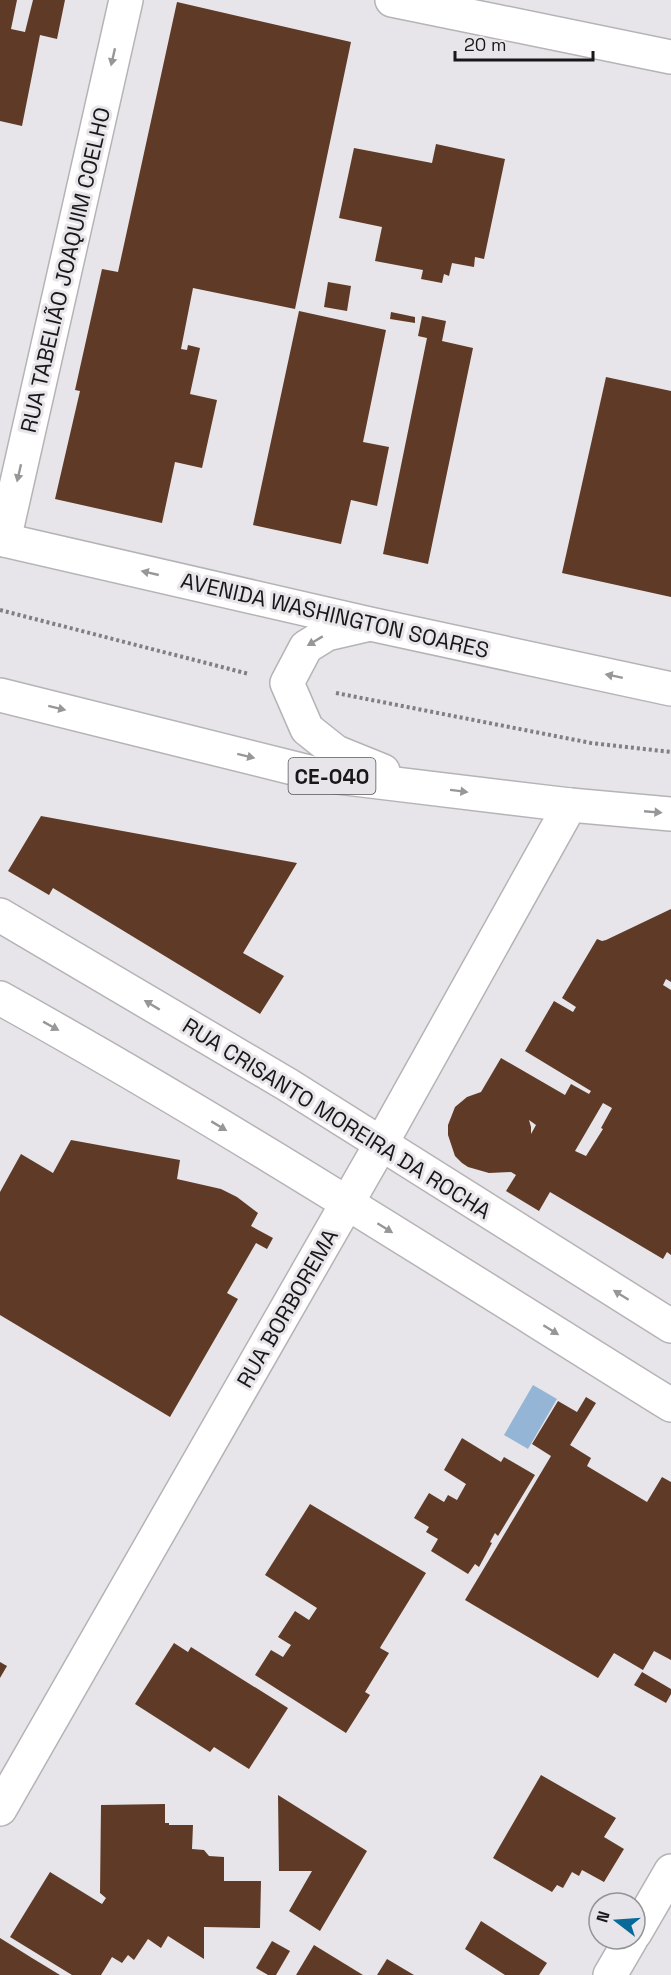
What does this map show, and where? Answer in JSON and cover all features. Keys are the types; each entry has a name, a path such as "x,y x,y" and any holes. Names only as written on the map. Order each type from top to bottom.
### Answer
{"main road":[{"name":"RUA TABELIÃO JOAQUIM COELHO","path":"2,540 126,0"},
{"path":"392,0 671,57"},
{"name":"AVENIDA WASHINGTON SOARES","path":"2,540 370,624 671,689"},
{"path":"370,624 327,634 306,647 288,683 307,729 336,752 425,787"},
{"name":"CE-040","path":"0,694 321,775 570,805 671,814"},
{"name":"RUA BORBOREMA","path":"0,1809 347,1204 570,805"},
{"name":"RUA CRISANTO MOREIRA DA ROCHA","path":"0,915 288,1085 671,1326"},
{"path":"0,998 78,1041 347,1204 671,1405"},
{"path":"647,1912 671,1871"},
{"path":"610,1975 624,1951"}],"water":[{"path":"533,1385 557,1399 528,1449 504,1435"}],"building":[{"path":"0,0 17,0 11,29 25,32 33,0 65,0 57,39 40,35 22,126 0,121"},
{"path":"177,2 351,42 295,309 193,288 181,349 187,350 188,345 200,348 190,394 217,400 202,468 175,462 162,523 55,499 80,391 75,390 102,269 118,272"},
{"path":"436,144 505,159 484,259 475,257 474,267 452,263 449,276 444,274 442,283 421,279 423,270 375,261 382,227 339,218 354,148 432,163"},
{"path":"328,282 351,286 347,311 324,307"},
{"path":"299,311 386,330 363,442 389,447 377,506 351,500 341,544 253,525"},
{"path":"391,312 415,317 415,323 390,319"},
{"path":"422,316 446,321 442,341 473,348 428,564 383,554 427,338 418,336"},
{"path":"606,377 671,391 671,597 562,573"},
{"path":"41,816 297,863 243,953 284,976 260,1014 53,888 49,895 8,871"},
{"path":"671,909 671,982 666,979 663,985 671,990 671,1255 667,1252 663,1259 550,1192 539,1211 506,1191 516,1175 511,1172 489,1173 468,1167 455,1156 448,1135 448,1125 455,1107 467,1097 481,1092 501,1058 565,1095 571,1084 589,1094 591,1091 525,1051 554,1001 573,1012 576,1007 562,998 597,939 606,940","holes":["603,1103 612,1108 601,1128 603,1129 586,1156 575,1151","529,1120 536,1125 531,1134 531,1127"]},
{"path":"71,1140 180,1160 177,1179 221,1189 237,1197 258,1213 251,1226 273,1238 267,1249 256,1243 227,1293 238,1299 170,1417 0,1315 0,1192 21,1154 53,1173"},
{"path":"586,1397 596,1403 570,1445 591,1458 587,1466 647,1502 662,1477 671,1482 671,1660 654,1651 643,1670 614,1653 598,1678 465,1600 551,1456 532,1444 558,1401 577,1412"},
{"path":"462,1438 501,1462 504,1457 535,1475 498,1536 495,1533 479,1567 475,1564 468,1574 431,1551 438,1539 426,1532 429,1527 414,1518 429,1493 444,1502 448,1495 457,1500 466,1484 444,1470"},
{"path":"310,1504 426,1573 380,1648 389,1653 365,1692 370,1695 346,1733 255,1675 271,1650 283,1657 291,1645 278,1637 295,1611 309,1620 317,1608 265,1575"},
{"path":"174,1643 188,1652 191,1647 288,1708 249,1769 214,1747 210,1752 135,1704"},
{"path":"0,1662 7,1666 0,1678"},
{"path":"642,1672 671,1689 666,1703 634,1685"},
{"path":"541,1775 616,1818 604,1837 624,1849 604,1882 582,1870 579,1876 572,1872 563,1888 557,1885 552,1892 493,1858"},
{"path":"278,1795 367,1851 320,1931 289,1911 312,1871 279,1871"},
{"path":"165,1804 165,1823 193,1825 192,1849 204,1850 209,1856 224,1857 224,1881 261,1881 260,1928 204,1927 204,1959 168,1936 161,1948 148,1939 134,1960 128,1955 122,1963 112,1957 101,1975 72,1975 10,1937 50,1872 102,1904 106,1898 100,1893 101,1805"},
{"path":"481,1921 547,1963 539,1975 505,1975 465,1949"},
{"path":"0,1938 32,1958 60,1975 0,1975"},
{"path":"272,1941 290,1951 276,1975 268,1975 256,1968"},
{"path":"314,1945 363,1975 296,1975"},
{"path":"387,1959 414,1975 377,1975"}]}
